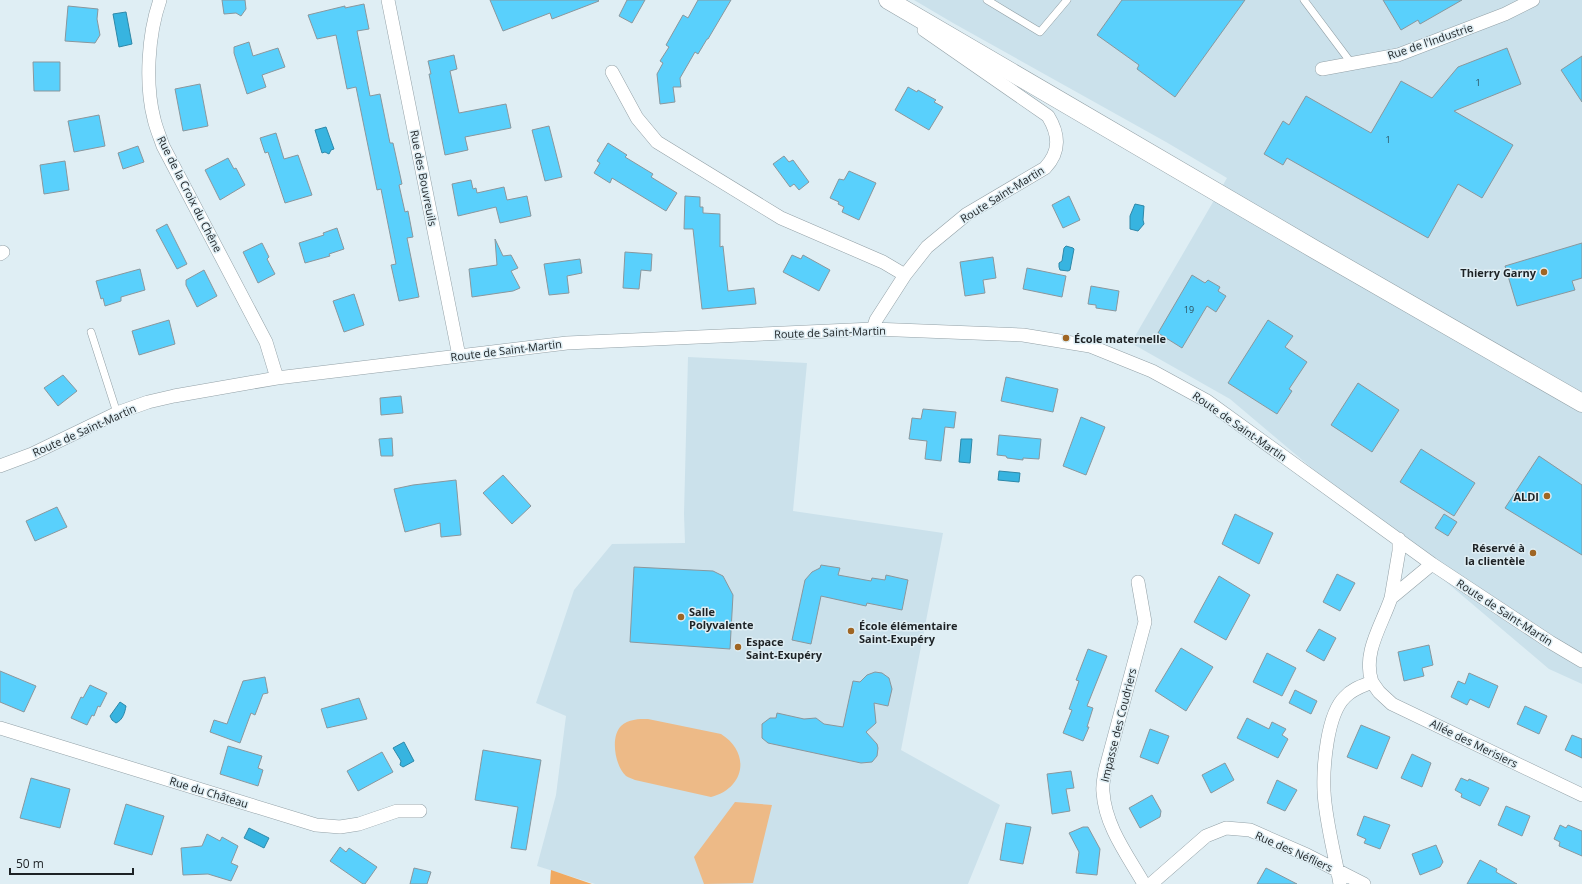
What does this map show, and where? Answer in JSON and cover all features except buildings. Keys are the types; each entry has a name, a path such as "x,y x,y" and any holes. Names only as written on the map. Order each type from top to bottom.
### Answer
{"main road":[{"path":"888,0 1314,249 1582,403"}],"street":[{"name":"Rue de la Croix du Chêne","path":"160,0 152,35 150,62 150,90 154,120 163,146 266,342 276,378"},
{"name":"Rue des Bouvreuils","path":"388,0 459,356"},
{"name":"Route Saint-Martin","path":"873,329 876,320 905,275 927,247 967,214 1046,168 1052,160 1057,144 1055,128 1048,116 881,0"},
{"name":"Rue de l'Industrie","path":"1322,70 1398,55 1505,14 1533,0"},
{"path":"612,72 637,118 657,142 781,218 883,262 905,275"},
{"name":"Route de Saint-Martin","path":"0,466 32,454 117,413 148,402 276,378 567,343 873,329 1023,335 1090,346 1152,371 1207,401 1432,564 1550,642 1582,661"},
{"path":"1340,884 1324,791 1330,731 1333,716 1345,696 1357,688 1372,682 1369,673 1370,651 1391,598 1399,551 1399,539"},
{"path":"1391,598 1432,564"},
{"name":"Impasse des Coudriers","path":"1138,582 1145,622 1105,771 1102,790 1104,806 1109,822 1144,884"},
{"name":"Allée des Merisiers","path":"1372,682 1379,692 1392,704 1582,795"},
{"name":"Rue du Château","path":"0,728 316,825 340,826 359,824 397,811 420,811"},
{"name":"Rue des Néfliers","path":"1152,884 1206,836 1226,828 1250,830 1338,870 1364,884"}],"lane":[{"path":"987,0 1040,32 1067,0"},
{"path":"1304,0 1352,64"},
{"path":"91,332 117,413"}],"shaded area":[{"path":"914,0 1582,0 1582,684 1549,669 1230,399 1131,343 1227,178"},
{"name":"Espace Saint-Exupéry","path":"688,357 807,363 793,511 943,533 901,750 1000,805 968,884 595,884 537,866 556,795 566,716 536,703 574,590 612,544 685,543 684,514"},
{"path":"637,719 648,719 721,734 731,742 737,751 740,760 740,769 737,778 731,786 711,797 635,780 626,776 619,766 615,751 618,731 621,726 627,722"},
{"path":"735,802 772,805 753,883 704,884 694,857"},
{"path":"551,870 592,884 550,884"}],"water":[{"path":"126,12 132,44 119,47 113,14"},
{"path":"326,127 334,149 331,150 329,154 325,152 322,153 315,130"},
{"path":"1135,204 1144,206 1144,224 1138,231 1130,229 1130,216"},
{"path":"1066,246 1074,249 1070,270 1068,271 1060,270 1059,267 1059,263 1062,261 1064,248"},
{"path":"961,439 972,439 970,463 959,462"},
{"path":"999,471 1020,473 1019,482 998,480"},
{"path":"120,702 126,706 126,708 122,718 116,723 110,716"},
{"path":"404,742 414,761 403,767 400,765 401,761 393,748"},
{"path":"249,828 269,838 264,848 244,838"}],"place":[{"name":"Thierry Garny","path":"1544,272"},
{"name":"École maternelle","path":"1066,338"},
{"name":"ALDI","path":"1547,496"},
{"name":"Réservé à la clientèle","path":"1533,553"},
{"name":"Salle Polyvalente","path":"681,617"},
{"name":"École élémentaire Saint-Exupéry","path":"851,631"},
{"name":"Espace Saint-Exupéry","path":"738,647"}]}
